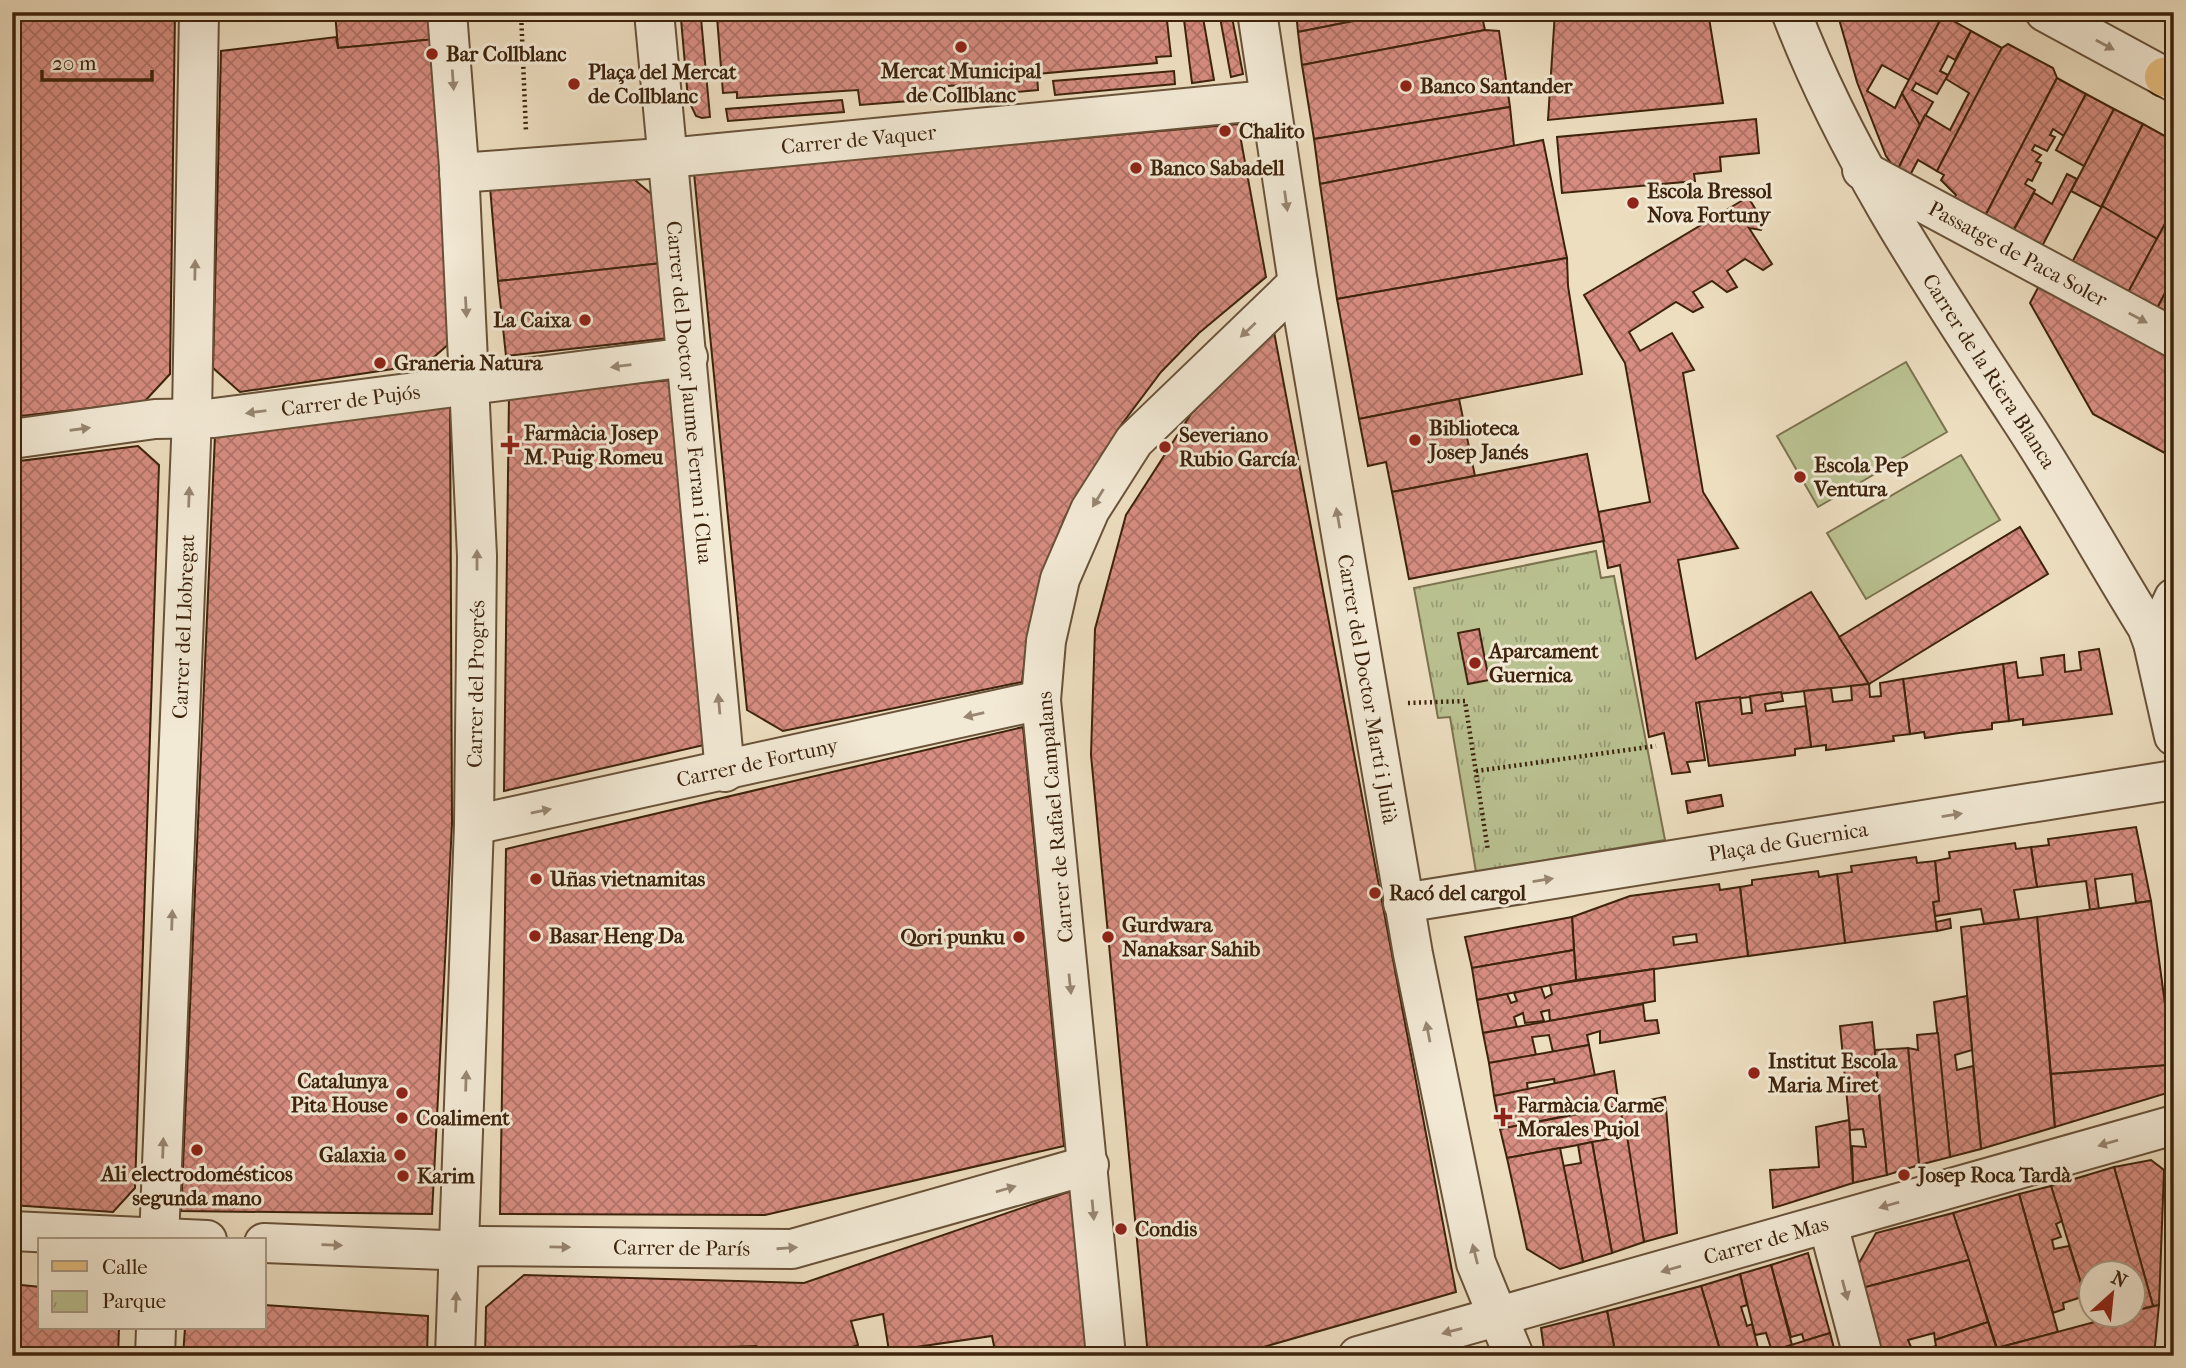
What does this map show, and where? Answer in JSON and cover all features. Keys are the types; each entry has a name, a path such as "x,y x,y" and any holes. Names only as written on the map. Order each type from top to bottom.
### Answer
{"street":[{"name":"Carrer del Llobregat","path":"159,1238 192,416 199,12"},
{"name":"Carrer del Progrés","path":"447,12 460,173 477,556 474,825 455,1356"},
{"name":"Carrer del Doctor Jaume Ferran i Clua","path":"654,12 725,772"},
{"name":"Carrer del Doctor Martí i Julià","path":"1257,12 1298,283 1403,903 1476,1263 1514,1356"},
{"name":"Carrer de la Riera Blanca","path":"1791,12 1816,78 1862,170 1969,344 2091,531 2153,643 2174,736"},
{"path":"2045,12 2171,78"},
{"name":"Carrer de Vaquer","path":"460,173 668,158 952,117 1258,101"},
{"name":"Passatge de Paca Soler","path":"1862,170 2174,338"},
{"name":"Carrer de Rafael Campalans","path":"1106,1356 1041,701 1046,641 1060,579 1090,510 1134,442 1298,283"},
{"name":"Carrer de Pujós","path":"12,439 192,416 214,418 688,357"},
{"path":"2153,643 2174,598"},
{"name":"Carrer de Fortuny","path":"474,825 1041,701"},
{"name":"Plaça de Guernica","path":"1403,903 2174,780"},
{"name":"Carrer de Mas","path":"1357,1356 1500,1318 2174,1125"},
{"name":"Carrer de París","path":"266,1242 443,1250 792,1249 1089,1165"},
{"path":"1828,1224 1863,1356"},
{"path":"12,1231 141,1238"},
{"path":"155,1356 156,1330"}],"path":[{"path":"521,12 527,168"},
{"path":"1405,703 1465,701 1489,857"},
{"path":"1476,771 1656,746"}],"green space":[{"path":"1906,362 1947,432 1818,507 1777,436"},
{"path":"1961,455 2000,520 1866,599 1827,533"},
{"path":"1596,551 1601,578 1614,576 1665,840 1476,872 1450,717 1438,718 1414,588"}],"building":[{"path":"12,12 175,12 170,374 144,402 12,417"},
{"path":"335,12 435,12 436,39 338,48"},
{"name":"Mercat Municipal de Collblanc","path":"728,12 1166,12 1171,56 1156,57 1157,63 1037,74 1038,90 964,97 962,85 934,87 935,99 860,105 858,90 737,98 737,92 723,93 717,17 729,16"},
{"path":"1183,12 1202,12 1214,80 1192,83"},
{"path":"1219,12 1231,12 1243,74 1231,77"},
{"path":"1296,12 1399,12 1298,32"},
{"path":"1399,12 1481,12 1485,30 1302,65 1298,32"},
{"path":"1555,12 1708,12 1723,103 1548,120"},
{"path":"1837,12 1937,12 1943,15 1909,80 1882,65 1867,91 1895,108 1902,93 1920,125 1897,171 1886,156 1857,82"},
{"path":"1943,15 1971,31 1955,60 1948,56 1940,71 1948,75 1937,94 1916,83 1912,90 1933,102 1920,125 1902,93"},
{"path":"701,18 710,117 702,118 696,116 688,99 681,19"},
{"name":"Banco Santander","path":"1485,30 1499,31 1510,107 1314,139 1302,65"},
{"path":"1971,31 2002,48 1937,171 1918,160 1908,179 1897,171 1925,115 1950,130 1969,93 1946,79"},
{"path":"336,37 338,48 436,39 451,342 426,364 240,392 213,368 221,51"},
{"path":"2008,44 2053,68 2057,78 1983,220 1953,200 1956,195 1941,180 1944,175 1937,171 1994,62 2002,48"},
{"path":"1174,71 1175,84 1055,95 1053,81"},
{"path":"2057,78 2086,94 2064,136 2053,129 2050,135 2055,137 2047,151 2035,145 2032,150 2041,155 2036,161 2041,163 2032,181 2028,179 2025,184 2035,190 2011,235 1983,220"},
{"path":"2086,94 2114,109 2084,166 2056,150"},
{"path":"842,100 844,112 728,121 726,109"},
{"path":"1510,107 1514,146 1320,184 1314,139"},
{"path":"2114,109 2143,124 2101,207 2071,191"},
{"path":"1756,119 1759,153 1720,157 1721,171 1694,174 1695,181 1562,193 1557,137"},
{"path":"1238,124 1266,277 1199,333 1161,372 1119,428 1066,515 1044,569 1029,628 1022,682 783,731 747,710 694,173"},
{"path":"2143,124 2174,141 2174,207 2157,239 2102,206"},
{"path":"1543,140 1567,258 1337,299 1320,184"},
{"path":"2067,174 2077,179 2039,252 2011,235 2034,193 2052,204"},
{"path":"630,176 655,197 662,263 498,281 490,187"},
{"path":"1748,197 1764,223 1761,230 1749,228 1772,264 1763,270 1745,259 1727,271 1737,287 1727,292 1712,281 1693,292 1703,307 1693,312 1676,302 1629,332 1640,351 1672,333 1694,370 1683,373 1703,492 1738,548 1678,560 1696,659 1811,592 1869,684 1696,703 1705,760 1687,762 1690,772 1672,774 1664,733 1649,737 1620,565 1608,568 1598,512 1650,502 1625,363 1584,295"},
{"path":"2102,206 2157,239 2125,298 2069,268"},
{"path":"2174,207 2174,276 2154,314 2125,298"},
{"path":"1567,258 1568,286 1582,374 1359,419 1337,299"},
{"name":"La Caixa","path":"662,263 670,338 506,356 498,281"},
{"path":"2174,276 2174,325 2154,314"},
{"path":"2040,284 2174,357 2174,458 2093,414 2030,303"},
{"path":"1274,332 1456,1292 1232,1356 1148,1356 1091,755 1095,629 1126,515 1191,414"},
{"path":"672,380 704,745 504,791 509,395"},
{"name":"Biblioteca Josep Janés","path":"1459,399 1475,476 1392,492 1386,462 1368,466 1359,419"},
{"path":"450,402 452,824 432,1214 181,1211 215,435"},
{"path":"138,446 159,465 135,1188 113,1212 12,1205 12,462"},
{"path":"1587,454 1604,541 1409,579 1392,492"},
{"path":"2020,527 2048,574 1869,684 1839,637"},
{"name":"Aparcament Guernica","path":"1479,629 1489,680 1468,684 1458,633"},
{"path":"2099,649 2112,714 2023,725 2023,719 2009,721 2003,664 2016,662 2018,678 2043,675 2041,658 2064,655 2065,672 2081,670 2079,652"},
{"path":"2003,664 2009,721 1992,723 1992,729 1925,738 1924,732 1910,734 1903,679"},
{"path":"1903,679 1910,734 1893,736 1894,741 1826,750 1826,745 1811,747 1804,691 1831,688 1833,702 1852,700 1851,686 1869,684 1870,697 1881,696 1880,683"},
{"path":"1781,692 1783,701 1765,704 1766,711 1806,706 1811,747 1795,749 1795,755 1709,766 1699,702 1740,697 1742,714 1752,713 1750,696"},
{"path":"1023,727 1064,1146 765,1215 500,1214 506,849"},
{"path":"1721,795 1723,806 1688,813 1686,801"},
{"path":"2136,827 2151,901 2136,903 2132,874 2095,879 2099,909 2090,910 2086,881 2037,887 2031,847 2049,845 2048,839"},
{"path":"2015,843 2016,849 2031,847 2037,887 2014,890 2019,919 1984,924 1981,909 1935,916 1933,902 1939,901 1935,861 1950,858 1949,852"},
{"path":"1916,857 1917,863 1935,861 1939,901 1933,902 1937,931 1845,943 1837,874 1852,872 1851,866"},
{"path":"1818,871 1819,877 1837,874 1845,943 1748,956 1740,887 1752,885 1752,880"},
{"path":"1719,884 1720,890 1740,887 1748,956 1576,980 1572,917 1630,896","holes":["1696,934 1697,942 1674,945 1673,937"]},
{"path":"2151,901 2168,1026 2169,1065 2051,1074 2037,917"},
{"path":"1572,917 1574,950 1472,968 1465,937"},
{"path":"2037,917 2055,1127 1981,1149 1961,927"},
{"path":"1950,919 1951,928 1937,931 1936,922"},
{"path":"1574,950 1576,980 1477,1000 1472,968"},
{"path":"1654,969 1655,1001 1550,1021 1549,1010 1541,1012 1544,1021 1525,1023 1523,1013 1514,1017 1517,1027 1483,1033 1477,1000 1507,994 1511,1003 1517,1001 1514,993 1541,987 1545,998 1552,994 1550,985"},
{"path":"1967,996 1972,1050 1955,1055 1957,1070 1973,1066 1981,1149 1950,1157 1934,1002"},
{"path":"1643,1004 1645,1021 1657,1020 1659,1033 1600,1043 1600,1031 1587,1035 1589,1045 1553,1052 1549,1035 1532,1037 1536,1055 1489,1063 1483,1033"},
{"path":"1872,1022 1887,1175 1853,1183 1852,1146 1866,1147 1863,1129 1850,1130 1840,1026"},
{"path":"1938,1033 1950,1157 1919,1165 1908,1048 1918,1050 1917,1035"},
{"path":"1589,1045 1595,1076 1555,1085 1554,1079 1527,1083 1528,1091 1494,1096 1489,1063"},
{"path":"1908,1048 1919,1165 1887,1175 1875,1050"},
{"path":"2169,1065 2167,1090 2164,1094 2055,1127 2051,1074"},
{"path":"1614,1071 1619,1106 1500,1129 1494,1096"},
{"path":"1665,1097 1677,1233 1644,1242 1619,1106"},
{"path":"1619,1106 1627,1136 1507,1158 1500,1129"},
{"path":"1849,1120 1853,1183 1773,1208 1770,1170 1819,1167 1816,1127"},
{"path":"1627,1136 1644,1242 1612,1253 1592,1142"},
{"path":"1592,1142 1612,1253 1583,1262 1563,1166 1581,1163 1578,1145"},
{"path":"1560,1148 1583,1262 1560,1269 1527,1249 1507,1158"},
{"path":"2151,1160 2164,1170 2159,1305 2153,1306 2148,1288 2148,1260 2140,1260 2114,1167"},
{"path":"2114,1167 2140,1260 2078,1260 2078,1273 2051,1186"},
{"path":"2051,1186 2062,1221 2056,1224 2061,1237 2052,1240 2054,1249 2069,1246 2078,1274 2078,1298 2063,1303 2064,1309 2053,1313 2019,1194"},
{"path":"1071,1191 1088,1356 996,1356 992,1336 889,1351 883,1314 851,1321 858,1345 829,1356 757,1356 756,1346 608,1351 608,1356 485,1356 486,1307 524,1275 804,1283"},
{"path":"2019,1194 2058,1332 1997,1348 1953,1213"},
{"path":"1953,1213 1969,1260 1862,1288 1855,1270 1876,1233"},
{"path":"1808,1253 1830,1333 1804,1341 1802,1334 1791,1337 1771,1265"},
{"path":"1969,1260 1988,1322 1935,1340 1934,1333 1908,1340 1911,1347 1881,1355 1862,1288"},
{"path":"1771,1265 1792,1345 1772,1351 1766,1333 1755,1335 1740,1274"},
{"path":"1740,1274 1747,1305 1741,1307 1747,1326 1752,1324 1759,1352 1722,1356 1701,1286"},
{"path":"12,1284 38,1287 38,1330 119,1330 118,1356 12,1356"},
{"path":"1701,1286 1719,1347 1700,1351 1700,1356 1616,1356 1607,1311"},
{"path":"2148,1288 2153,1306 2148,1307"},
{"path":"266,1305 428,1316 427,1356 183,1356 185,1330 266,1330"},
{"path":"2159,1305 2154,1356 1999,1356 1997,1348 2078,1326 2078,1330 2148,1330 2148,1308"},
{"path":"1607,1311 1616,1356 1545,1356 1541,1328"},
{"path":"1988,1322 1999,1356 1881,1356 1911,1347 1912,1353 1936,1346 1935,1340"},
{"path":"1830,1333 1836,1356 1766,1356 1765,1353"},
{"path":"1477,1348 1478,1356 1447,1356"}],"place":[{"name":"Mercat Municipal de Collblanc","path":"961,47"},
{"name":"Bar Collblanc","path":"432,54"},
{"name":"Plaça del Mercat de Collblanc","path":"574,84"},
{"name":"Banco Santander","path":"1406,86"},
{"name":"Chalito","path":"1225,131"},
{"name":"Banco Sabadell","path":"1136,168"},
{"name":"Escola Bressol Nova Fortuny","path":"1633,203"},
{"name":"La Caixa","path":"585,320"},
{"name":"Graneria Natura","path":"380,363"},
{"name":"Biblioteca Josep Janés","path":"1415,440"},
{"name":"Farmàcia Josep M. Puig Romeu","path":"510,445"},
{"name":"Severiano Rubio García","path":"1165,447"},
{"name":"Escola Pep Ventura","path":"1800,477"},
{"name":"Aparcament Guernica","path":"1475,663"},
{"name":"Uñas vietnamitas","path":"536,879"},
{"name":"Racó del cargol","path":"1375,893"},
{"name":"Basar Heng Da","path":"535,936"},
{"name":"Qori punku","path":"1019,937"},
{"name":"Gurdwara Nanaksar Sahib","path":"1108,937"},
{"name":"Institut Escola Maria Miret","path":"1754,1073"},
{"name":"Catalunya Pita House","path":"402,1093"},
{"name":"Farmàcia Carme Morales Pujol","path":"1503,1117"},
{"name":"Coaliment","path":"402,1118"},
{"name":"Ali electrodomésticos segunda mano","path":"197,1150"},
{"name":"Galaxia","path":"400,1155"},
{"name":"Josep Roca Tardà","path":"1904,1175"},
{"name":"Karim","path":"403,1176"},
{"name":"Condis","path":"1121,1229"}]}
